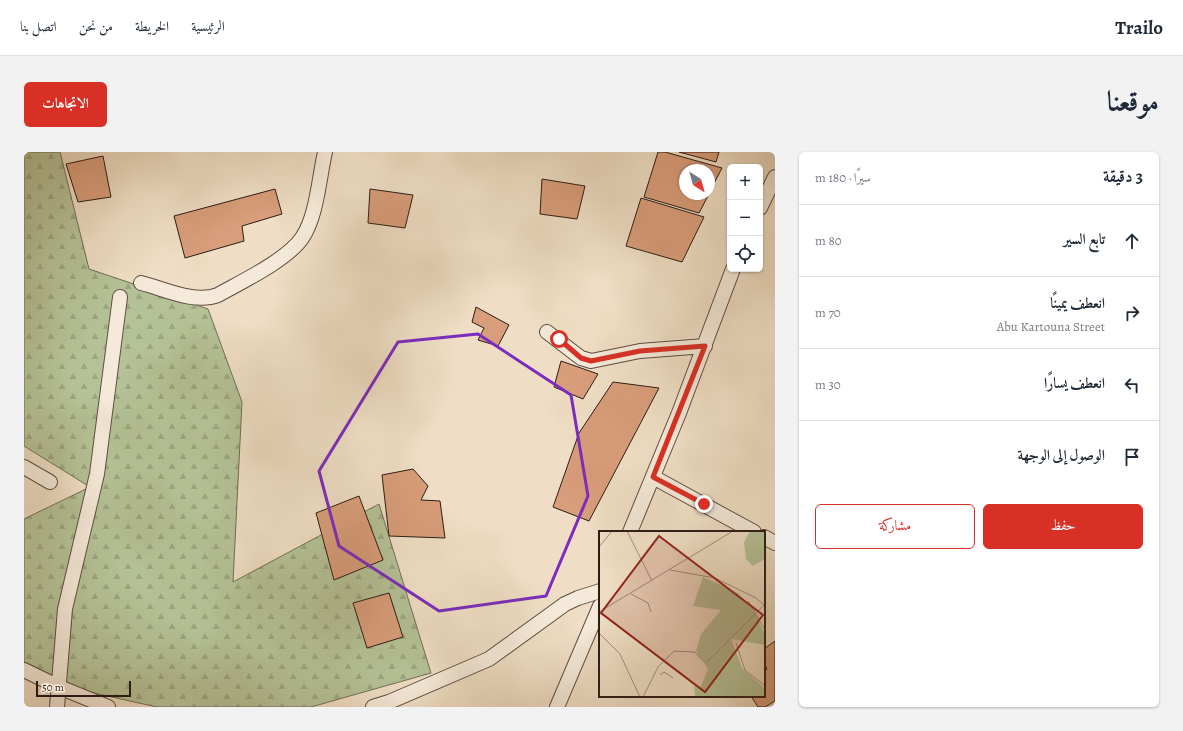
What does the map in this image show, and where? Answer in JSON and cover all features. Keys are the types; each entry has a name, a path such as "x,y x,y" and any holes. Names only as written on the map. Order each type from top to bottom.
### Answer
{"street":[{"path":"141,283 190,297 209,299 231,288 285,254 301,239 309,221 325,152"},
{"path":"763,202 775,177"},
{"path":"630,531 705,346 732,272"},
{"path":"57,707 65,609 97,474 120,297"},
{"path":"547,332 581,358 591,361 640,351 705,346"},
{"path":"24,467 50,482"},
{"path":"653,477 752,531"},
{"path":"765,539 775,544"},
{"path":"373,707 389,702 490,658 565,604 599,591"},
{"path":"557,707 599,608"},
{"path":"24,670 59,687 108,707"}],"highlighted area":[{"path":"478,334 571,395 588,496 546,596 439,611 339,546 319,471 398,342"}],"green space":[{"path":"24,152 60,152 89,269 208,309 242,402 233,582 379,504 431,673 311,707 157,707 80,690 24,662 24,519 90,487 24,446"}],"building":[{"path":"658,152 665,152 708,164 679,164 679,200 706,200 699,213 644,197"},
{"path":"679,152 719,152 716,162"},
{"path":"103,156 111,197 78,202 66,164"},
{"path":"715,166 722,168 715,181"},
{"path":"542,179 585,186 577,219 540,214"},
{"path":"275,189 282,214 242,226 244,241 185,258 174,216"},
{"path":"370,189 413,195 405,228 368,223"},
{"path":"641,198 704,217 682,262 626,246"},
{"path":"476,307 509,325 498,346 478,340 484,328 472,322"},
{"path":"561,361 598,374 583,399 554,387"},
{"path":"613,382 659,388 589,521 553,507 579,433"},
{"path":"413,469 428,486 421,500 440,501 445,538 389,536 382,475"},
{"path":"359,496 383,560 334,580 316,513"},
{"path":"389,593 403,637 367,648 353,603"},
{"path":"775,641 775,701 765,707 758,707 752,697 765,697 765,670 767,669 765,665 765,648"}],"route":[{"path":"559,339 581,358 591,361 640,351 705,346 653,477 704,504"}]}
